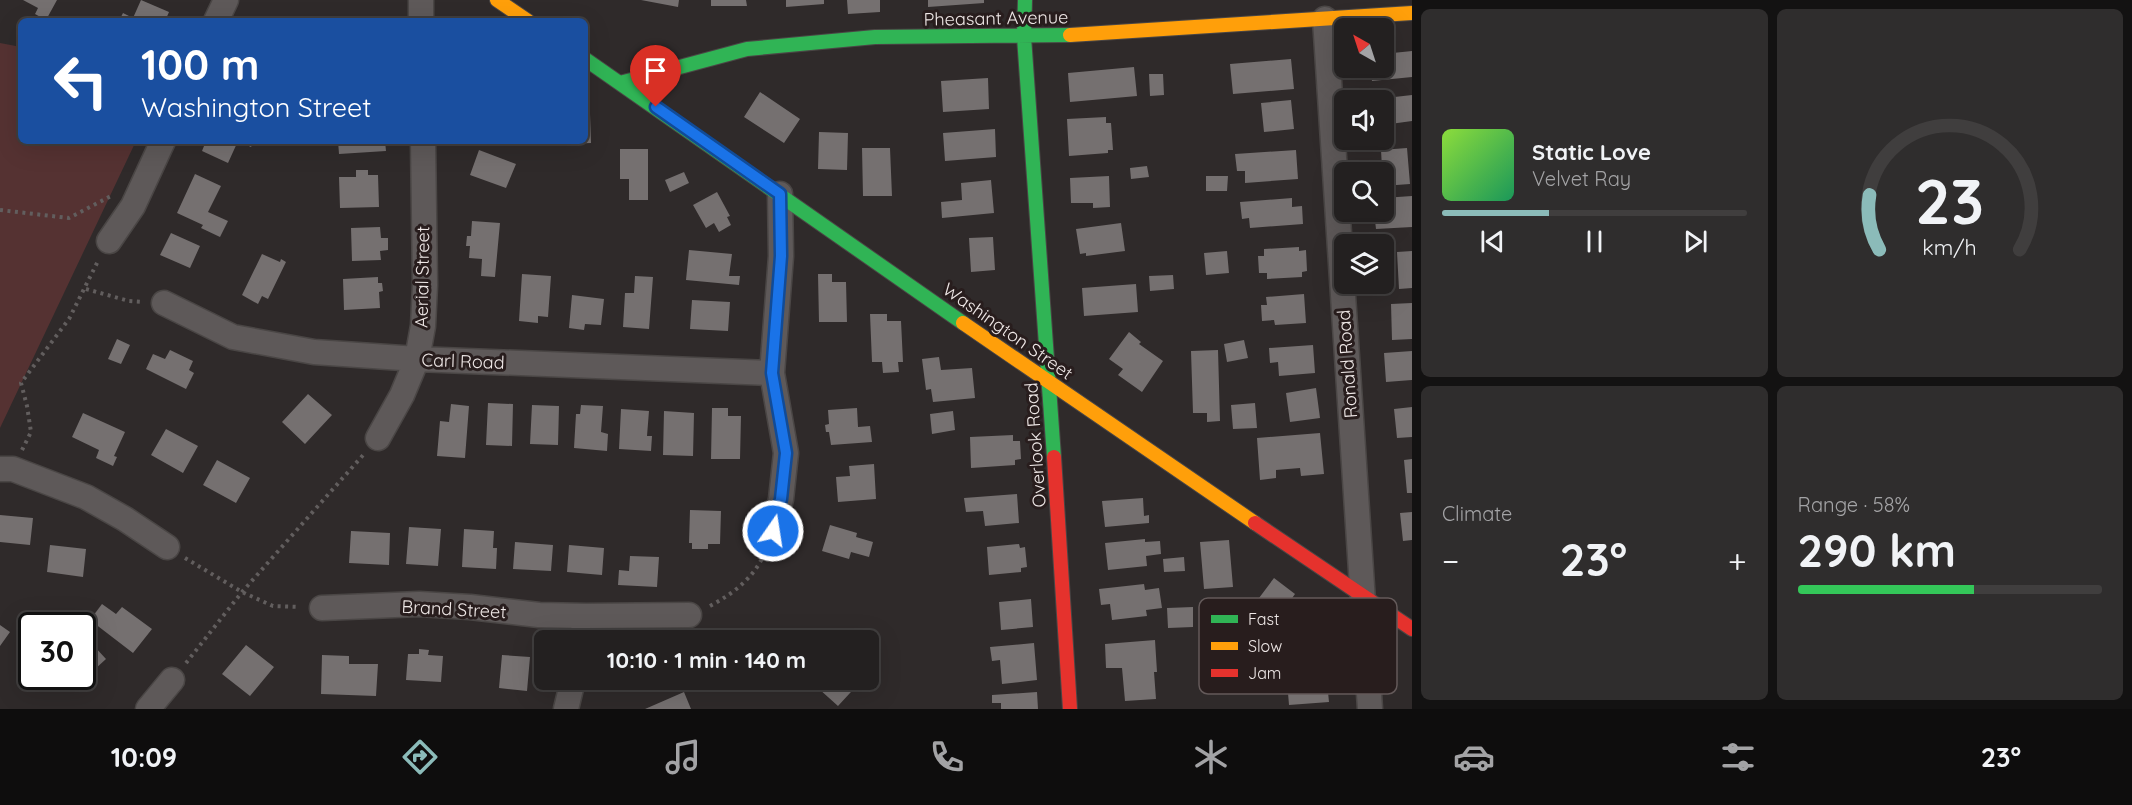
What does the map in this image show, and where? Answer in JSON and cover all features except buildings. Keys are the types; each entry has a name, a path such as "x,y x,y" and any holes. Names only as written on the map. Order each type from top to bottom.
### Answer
{"street":[{"path":"217,18 226,0"},
{"path":"421,0 421,18"},
{"path":"497,0 524,18"},
{"name":"Overlook Road","path":"1025,0 1024,37 1070,709"},
{"name":"Pheasant Avenue","path":"620,83 747,49 874,38 1024,37 1412,13"},
{"name":"Ronald Road","path":"1324,19 1363,597"},
{"name":"Washington Street","path":"588,61 1363,597"},
{"path":"110,241 133,207 162,144"},
{"name":"Aerial Street","path":"378,438 402,395 417,359 423,326 425,285 423,144"},
{"path":"773,531 781,499 786,453 772,373 781,256 780,194"},
{"name":"Carl Road","path":"164,303 233,337 314,352 417,359 772,373"},
{"path":"7,469 86,497 167,547"},
{"name":"Brand Street","path":"322,608 419,604 539,615 689,615"},
{"path":"583,630 586,616"},
{"name":"Washington Street","path":"1397,619 1412,629"},
{"path":"148,709 172,680"},
{"path":"566,709 571,690"},
{"name":"Ronald Road","path":"1369,694 1370,709"}],"path":[{"path":"0,210 69,219 110,196 133,207"},
{"path":"7,469 31,432 21,383 69,319 110,241"},
{"path":"86,289 129,301"},
{"path":"172,680 242,592 378,438"},
{"path":"689,615 717,602 743,584 762,559 773,531"},
{"path":"167,547 242,592 273,606 322,608"}],"shaded area":[{"path":"0,43 18,46 18,144 135,144 0,428"}],"traffic: fast":[{"path":"1025,0 1024,37 1054,457"},
{"path":"620,83 747,49 875,37 1070,35"},
{"path":"588,61 963,323"}],"traffic: slow":[{"path":"497,0 524,18"},
{"path":"1070,35 1412,13"},
{"path":"963,323 1255,523"}],"traffic: jam":[{"path":"1054,457 1070,709"},
{"path":"1255,523 1366,598"},
{"path":"1397,619 1412,629"}],"route":[{"path":"656,107 780,194 781,256 772,373 786,453 781,499 773,531"}]}
